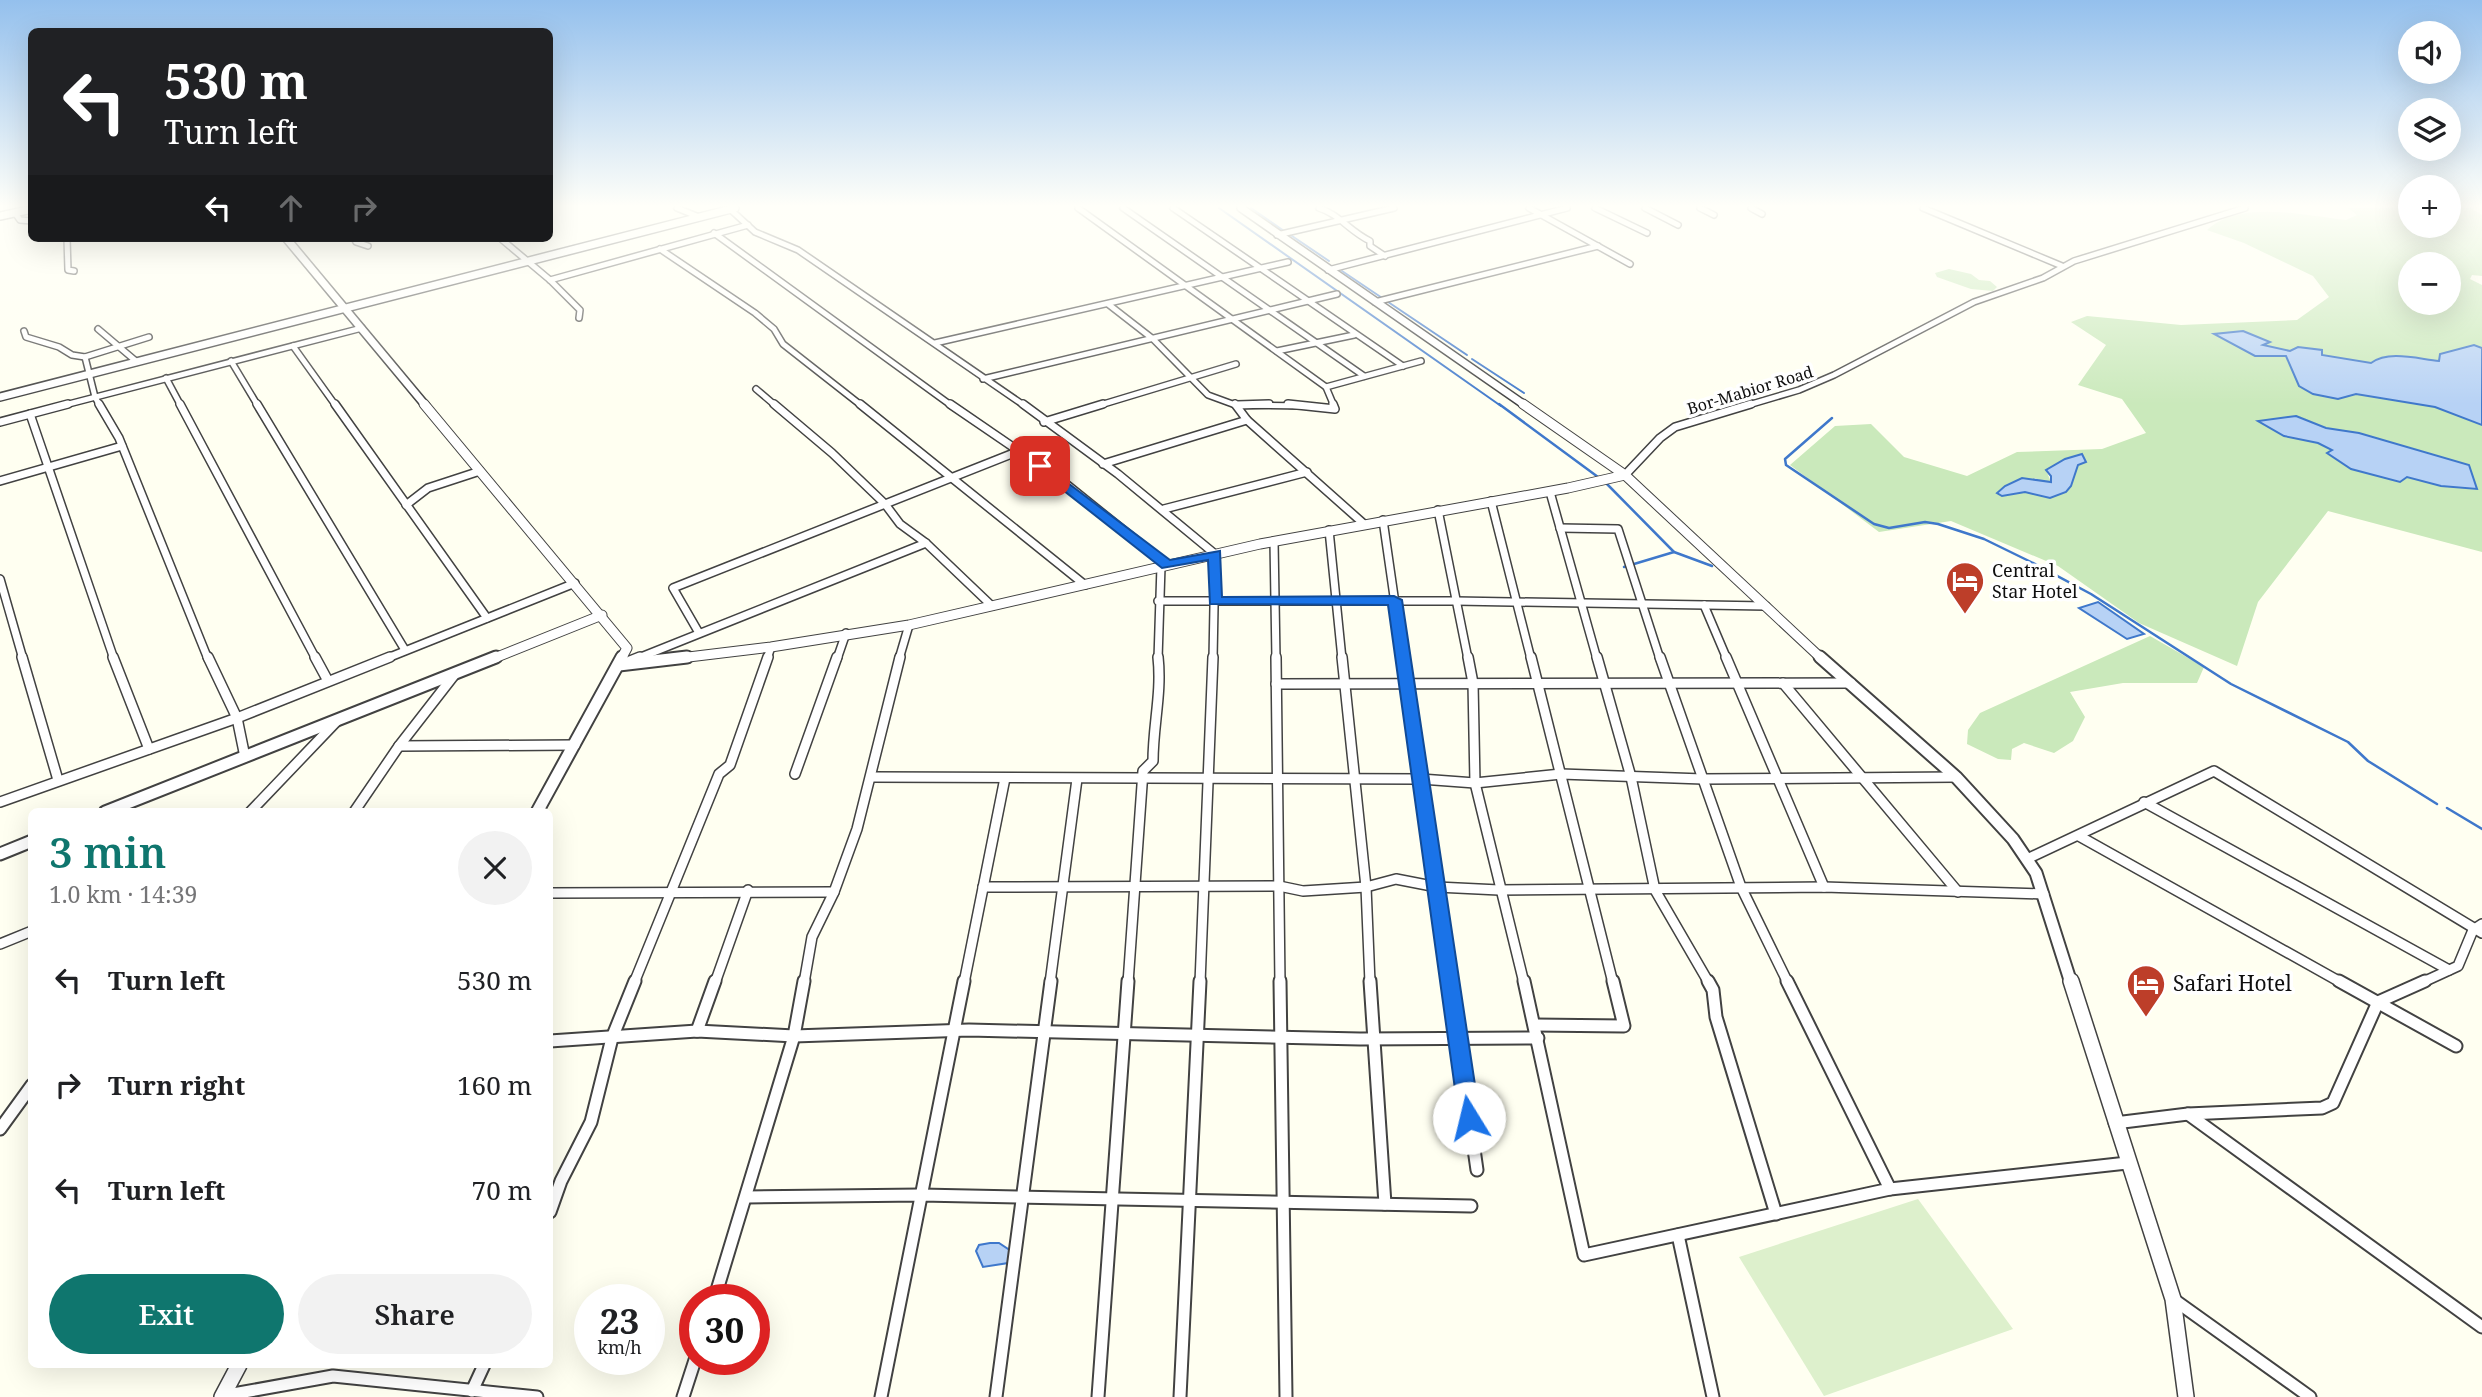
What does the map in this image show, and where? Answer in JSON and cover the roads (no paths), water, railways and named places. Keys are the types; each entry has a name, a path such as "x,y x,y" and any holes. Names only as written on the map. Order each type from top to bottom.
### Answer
{"street":[{"path":"316,273 627,648 539,808"},
{"path":"0,397 482,273"},
{"path":"542,273 580,310 579,318"},
{"path":"550,280 574,273"},
{"path":"696,273 755,313 774,329 783,344 953,478 962,489 1085,584"},
{"path":"768,273 901,371 1061,480 1164,566"},
{"path":"828,273 934,343 1103,464 1164,509 1215,554 1207,886 1196,1035 1180,1397"},
{"path":"1108,304 1153,339 1208,395 1237,405 1285,404 1335,409 1326,387 1169,273"},
{"path":"1218,273 1314,344 1364,376"},
{"path":"934,343 1236,273"},
{"path":"1268,273 1354,335 1403,366"},
{"path":"1333,273 1625,475 1956,777 1987,808 2027,859 2036,873 2043,894 2127,1163 2146,1210 2173,1299 2186,1397"},
{"path":"1375,302 1490,273"},
{"name":"Bor-Mabior Road","path":"1625,475 1660,438 1675,427 1799,390 1834,376 1974,302 2051,273"},
{"path":"983,379 1338,294"},
{"path":"0,422 362,328"},
{"path":"98,329 100,335 108,337 116,345 130,352 137,362"},
{"path":"24,331 26,337 59,347 72,355 85,357 116,345 149,337"},
{"path":"1277,351 1354,335"},
{"path":"293,346 487,618"},
{"path":"85,357 95,397 122,446 195,631 237,718 245,757"},
{"path":"231,361 405,650"},
{"path":"1326,387 1421,361"},
{"path":"1044,422 1236,364"},
{"path":"166,378 328,681"},
{"path":"756,389 832,453 885,504 900,524 926,543 992,606"},
{"path":"1237,405 1247,420 1364,524"},
{"path":"30,414 114,659 149,749"},
{"path":"1103,464 1247,420"},
{"path":"0,481 122,446"},
{"path":"699,633 673,588 1019,451"},
{"path":"406,505 428,488 480,471"},
{"path":"1164,509 1307,472"},
{"path":"619,665 771,647 909,625 1274,541 1550,492 1625,475"},
{"path":"1550,492 1632,778 1655,890 1713,990 1716,1017 1776,1214"},
{"path":"1492,501 1624,1026 1535,1025"},
{"path":"1438,510 1473,683 1475,783 1499,890 1535,1025 1584,1255 1890,1189 2127,1163"},
{"path":"1383,520 1477,1170"},
{"path":"1560,528 1618,529 1668,683 1741,887 1890,1189"},
{"path":"1329,530 1366,887 1373,1039 1385,1204"},
{"path":"1274,541 1286,1397"},
{"path":"619,665 926,543"},
{"path":"1098,1397 1126,1034 1142,779 1143,771 1153,761 1153,732 1158,716 1161,686 1158,601 1164,566"},
{"path":"0,579 58,780"},
{"path":"0,802 237,718 575,583"},
{"path":"1158,601 1517,601 1766,606"},
{"path":"1704,605 1824,887"},
{"path":"115,808 602,615"},
{"path":"719,1284 794,1036 807,953 858,829 909,625"},
{"path":"795,774 846,634"},
{"path":"553,1204 561,1181 591,1122 612,1038 719,774 730,765 771,647"},
{"path":"357,808 399,746 457,672"},
{"path":"1783,683 1866,778 1958,892"},
{"path":"1276,684 1851,683"},
{"path":"254,808 338,720"},
{"path":"399,746 575,745"},
{"path":"2027,859 2214,771 2479,929 2458,966 2378,1002 2333,1103 2322,1108 2188,1114 2115,1123"},
{"path":"871,777 1421,779 1475,783 1561,774 1703,779 1956,777"},
{"path":"881,1397 1005,778"},
{"path":"996,1397 1077,779"},
{"path":"2144,802 2449,970"},
{"path":"2079,836 2456,1046"},
{"path":"0,854 28,843"},
{"path":"983,887 1279,886 1303,891 1366,887 1396,880 1437,887 1499,890 1590,887 1655,890 1824,887 2043,894"},
{"path":"553,893 748,890 834,892"},
{"path":"697,1031 748,890"},
{"path":"0,944 28,933"},
{"path":"553,1041 697,1031 794,1036 954,1030 1373,1039 1538,1038"},
{"path":"0,1129 28,1090"},
{"path":"2188,1114 2482,1327"},
{"path":"747,1197 921,1195 1471,1206"},
{"path":"1678,1235 1713,1397"},
{"path":"2173,1299 2310,1397"},
{"path":"222,1396 237,1368"},
{"path":"472,1391 483,1368"},
{"path":"682,1397 690,1375"},
{"path":"222,1396 333,1377 537,1397"}],"water":[{"path":"2243,331 2270,342 2263,345 2290,351 2298,347 2322,350 2322,355 2371,363 2395,356 2439,361 2440,354 2474,345 2482,348 2482,425 2435,407 2356,394 2338,399 2313,394 2299,386 2286,356 2255,356 2214,334"},
{"path":"2296,416 2326,428 2359,433 2469,465 2477,489 2441,486 2407,477 2400,482 2351,469 2327,453 2332,450 2318,443 2284,436 2258,421"},
{"path":"2082,454 2086,462 2078,465 2071,486 2066,492 2050,498 2025,492 2002,496 1997,493 2022,478 2051,482 2051,476 2046,470 2065,459"},
{"path":"2098,602 2144,634 2127,639 2079,608"},
{"path":"999,1243 1011,1251 1008,1263 983,1267 976,1251 979,1245"}],"waterway":[{"path":"1312,273 1501,406"},
{"path":"1345,273 1467,355"},
{"path":"1472,359 1524,393"},
{"path":"1499,404 1598,477"},
{"path":"1832,418 1785,459 1786,465 1874,524 1889,528 1925,522 1938,524 1984,539 2031,562 2091,594 2231,684 2348,742 2368,761 2437,804"},
{"path":"1604,481 1674,552"},
{"path":"1624,567 1674,552"},
{"path":"1674,552 1712,566"},
{"path":"2447,808 2482,829"}],"place":[{"name":"Central Star Hotel","path":"1965,615"},
{"name":"Safari Hotel","path":"2146,1018"}]}
